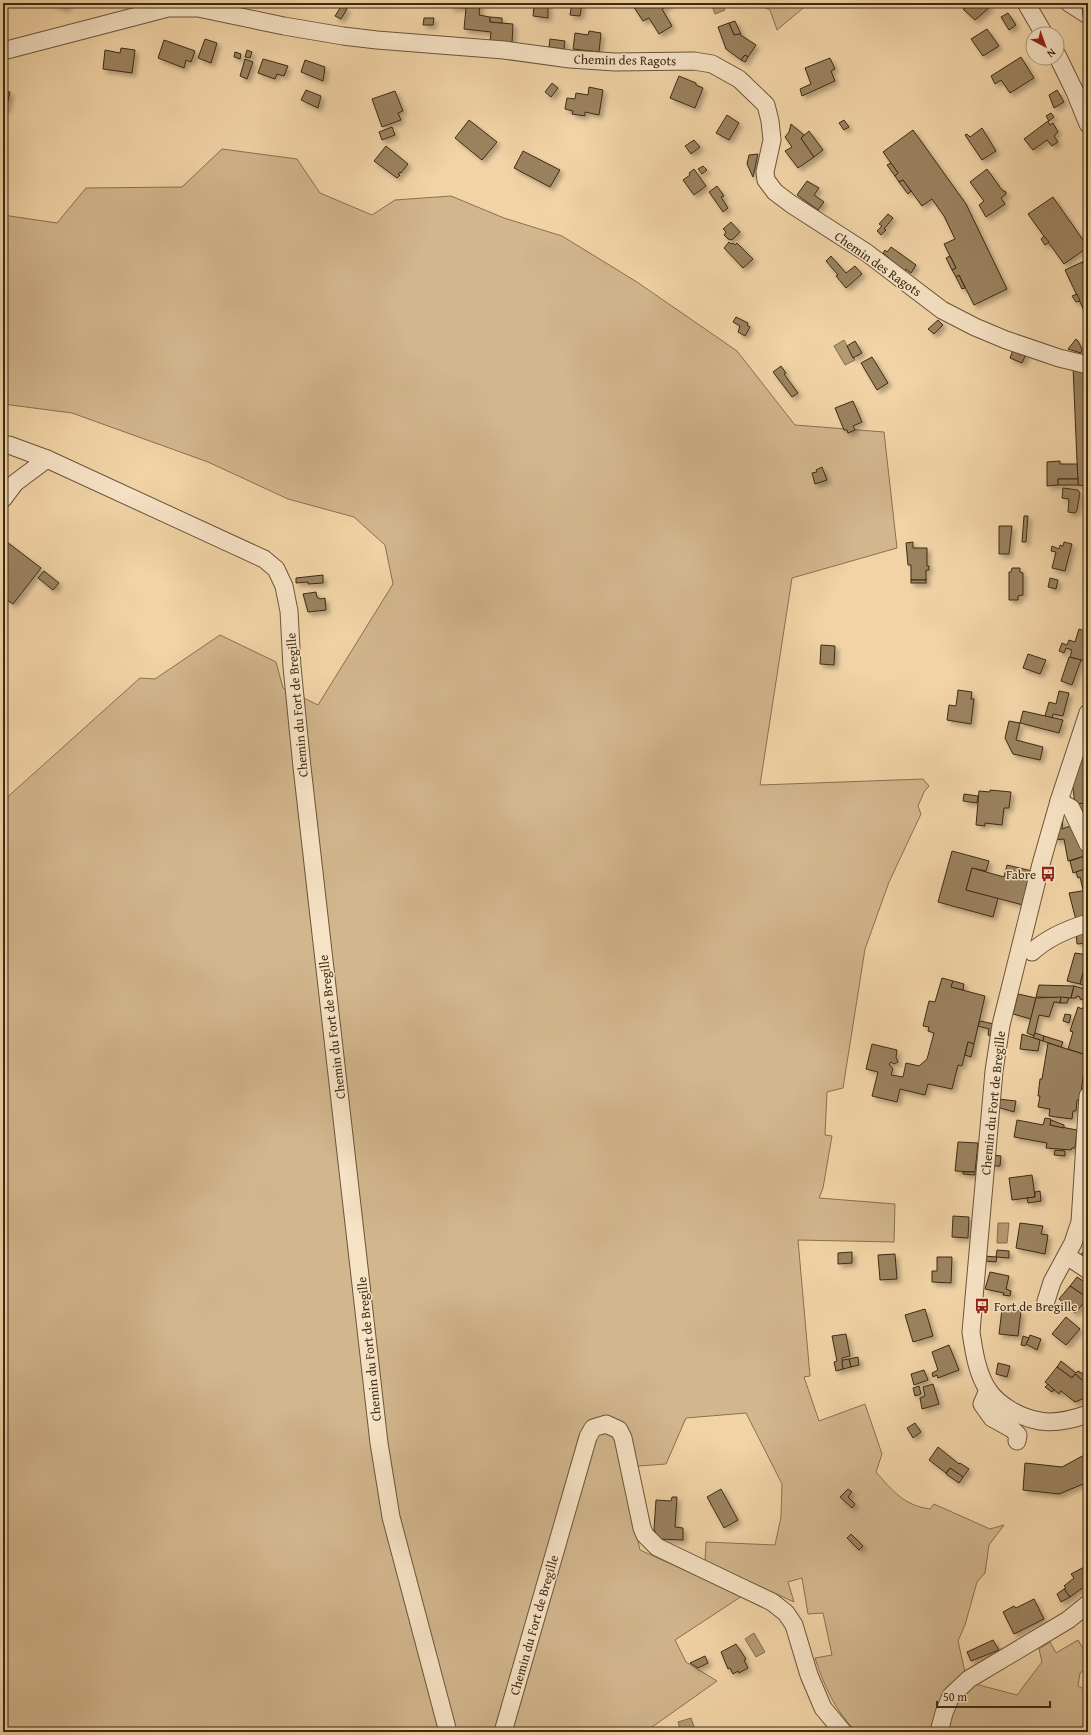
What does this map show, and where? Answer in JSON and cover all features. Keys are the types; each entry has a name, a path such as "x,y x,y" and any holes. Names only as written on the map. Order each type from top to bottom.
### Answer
{"street":[{"path":"1026,3 1039,26"},
{"path":"1069,3 1088,14"},
{"name":"Chemin des Ragots","path":"3,51 168,8 198,8 284,26 370,39 497,50 607,62 694,61 712,64 739,80 766,105 770,121 772,140 765,172 766,180 775,192 867,253 942,310 975,327 1006,340 1052,356 1088,365"},
{"path":"1062,66 1088,124"},
{"name":"Chemin du Fort de Bregille","path":"3,446 10,445 47,459 264,559 276,570 284,586 289,611 292,667 302,767 379,1443 391,1517 448,1732"},
{"path":"3,499 9,482 47,459"},
{"name":"Chemin du Fort de Bregille","path":"1088,713 1059,801 1041,864 1008,998 994,1070 971,1332 977,1367 988,1390 1010,1410 1040,1421 1071,1420 1088,1414"},
{"path":"1059,801 1071,808 1088,844"},
{"path":"1032,952 1042,942 1081,925"},
{"path":"1046,1301 1052,1282 1067,1256 1080,1222 1088,1096"},
{"path":"1067,1256 1088,1270"},
{"path":"988,1390 982,1404 992,1418 1012,1429 1018,1435 1017,1441"},
{"name":"Chemin du Fort de Bregille","path":"502,1732 588,1437 592,1428 606,1424 619,1430 623,1438 642,1528 645,1535 657,1547 772,1602 786,1613 794,1625 809,1675 823,1708 842,1732"},
{"path":"939,1732 944,1713 951,1696 969,1679 1068,1620 1088,1604"}],"shaded area":[{"path":"711,3 722,3 725,10 715,14"},
{"path":"756,3 809,3 777,30 770,10"},
{"path":"222,149 297,159 320,193 372,215 395,200 451,196 504,218 562,236 637,282 737,351 795,425 884,432 897,548 792,578 760,785 923,779 929,786 924,792 918,806 921,814 889,882 865,949 843,1088 827,1092 825,1135 832,1136 823,1188 819,1198 895,1204 894,1242 798,1240 810,1376 804,1377 819,1421 865,1404 882,1454 876,1472 899,1496 906,1501 921,1507 930,1509 934,1504 990,1529 1004,1525 989,1545 985,1573 977,1582 965,1625 958,1641 965,1672 942,1696 931,1732 856,1732 836,1706 826,1688 818,1668 815,1658 832,1655 823,1613 808,1614 802,1578 788,1582 794,1602 705,1561 706,1542 775,1545 781,1517 782,1484 746,1413 686,1418 666,1464 639,1466 622,1472 640,1550 742,1596 675,1640 686,1662 717,1681 645,1732 3,1732 3,801 140,678 155,679 220,635 276,662 283,688 318,705 393,584 385,545 354,517 288,499 208,462 72,413 3,404 3,215 57,223 86,188 182,187"},
{"path":"844,340 855,360 845,365 834,346"},
{"path":"998,1223 1009,1223 1007,1243 997,1243"},
{"path":"754,1633 765,1652 756,1657 745,1639"},
{"path":"1078,1640 1088,1657 1088,1668 1080,1673 1078,1686 1088,1691 1088,1732 946,1732 950,1717 959,1700 963,1694 975,1684 1017,1695 1042,1662 1039,1649 1050,1642 1056,1653"},
{"path":"691,1718 696,1732 681,1732 678,1722"}],"building":[{"path":"49,3 68,3 66,8"},
{"path":"450,3 480,3 479,15 490,17 490,22 513,24 512,43 490,42 491,32 464,29 466,8 450,7"},
{"path":"532,3 548,3 548,18 533,16 534,7 531,7"},
{"path":"572,3 582,3 580,16 570,15"},
{"path":"637,3 669,3 670,4 662,9 672,26 659,34 649,18 643,21 633,6"},
{"path":"961,3 987,3 990,7 975,20 963,9 965,8"},
{"path":"342,5 347,9 341,19 335,16"},
{"path":"1008,13 1016,25 1009,30 1001,17"},
{"path":"490,17 502,18 502,23 490,22"},
{"path":"424,18 434,18 433,25 423,25"},
{"path":"735,21 741,34 734,35 729,23"},
{"path":"729,23 734,35 739,34 756,45 748,57 745,55 741,60 726,49 718,27"},
{"path":"987,29 999,46 983,56 971,39"},
{"path":"589,31 601,33 599,52 573,49 575,33 588,35"},
{"path":"205,39 217,43 211,63 198,58"},
{"path":"550,39 565,41 564,49 549,47"},
{"path":"164,40 195,51 191,62 186,60 184,68 158,58"},
{"path":"121,48 135,50 132,73 103,69 105,50 120,53"},
{"path":"247,50 252,52 250,58 245,57"},
{"path":"235,52 241,54 240,59 234,57"},
{"path":"745,55 748,57 745,62 741,60"},
{"path":"1021,57 1025,66 1027,66 1034,78 1010,93 1001,80 995,84 991,76"},
{"path":"830,58 835,69 831,71 835,81 802,96 800,89 811,84 805,68"},
{"path":"245,59 253,62 247,79 240,76"},
{"path":"263,59 288,66 284,76 277,74 275,79 258,73"},
{"path":"305,60 325,67 323,81 301,72"},
{"path":"679,76 696,83 696,85 703,88 695,108 670,98"},
{"path":"552,83 558,88 551,97 545,92"},
{"path":"589,87 603,90 599,115 585,112 585,116 572,114 573,111 565,109 567,98 575,99 576,93 588,95"},
{"path":"306,90 321,96 318,108 301,100"},
{"path":"1057,90 1064,102 1054,108 1049,95"},
{"path":"3,91 10,92 6,110 3,109"},
{"path":"395,91 403,111 398,113 401,120 382,127 372,99"},
{"path":"1051,113 1054,117 1049,121 1046,116"},
{"path":"727,115 739,123 729,140 716,133"},
{"path":"469,120 497,142 482,160 455,138"},
{"path":"844,120 849,127 844,130 839,123"},
{"path":"1048,121 1050,125 1053,123 1058,132 1054,136 1058,142 1052,146 1047,140 1033,150 1024,139"},
{"path":"791,124 804,135 801,138 814,157 798,168 785,151 792,147 785,137 789,132"},
{"path":"392,127 395,135 382,140 379,132"},
{"path":"982,128 996,151 982,160 965,135 967,134 970,137"},
{"path":"913,130 966,204 1007,289 974,305 959,275 956,277 952,270 956,268 944,244 955,239 944,216 932,199 922,206 903,180 899,182 895,176 898,173 883,152"},
{"path":"809,131 823,150 814,157 801,138"},
{"path":"694,140 700,147 691,154 685,146"},
{"path":"386,146 408,164 401,173 400,172 398,174 400,175 397,178 374,161"},
{"path":"523,151 560,170 550,187 514,168"},
{"path":"758,154 753,177 747,164 749,155"},
{"path":"891,163 898,173 895,176 887,165"},
{"path":"703,166 707,170 702,174 698,169"},
{"path":"694,169 706,186 694,195 683,180 690,175 689,173"},
{"path":"987,169 1002,190 1006,192 1006,194 1001,198 1005,204 986,217 979,205 984,201 970,182"},
{"path":"903,180 911,191 908,194 899,182"},
{"path":"807,181 819,188 814,195 824,202 818,210 797,195"},
{"path":"717,186 724,196 721,197 728,208 723,212 709,192"},
{"path":"1053,197 1088,247 1064,264 1028,214"},
{"path":"888,214 893,218 884,229 886,230 881,235 877,231 882,226 879,224"},
{"path":"731,222 740,232 732,240 728,239 724,235 726,232 723,229"},
{"path":"1044,236 1049,242 1045,245 1041,239"},
{"path":"729,242 735,245 737,243 753,259 743,268 724,248"},
{"path":"891,247 916,265 911,273 906,269 902,274 886,262 889,258 883,253 885,250 887,252"},
{"path":"831,256 846,273 855,266 862,274 846,288 836,276 838,275 826,261"},
{"path":"950,256 956,268 952,270 946,258"},
{"path":"1088,259 1088,275 1082,262"},
{"path":"1082,262 1088,275 1088,319 1065,270"},
{"path":"959,275 965,288 962,289 956,277"},
{"path":"1077,294 1080,301 1076,302 1072,296"},
{"path":"736,317 748,323 747,325 750,327 745,336 738,332 740,326 733,322"},
{"path":"938,320 943,325 934,334 928,329"},
{"path":"1076,339 1082,349 1081,353 1068,349"},
{"path":"855,341 862,353 853,358 847,346"},
{"path":"1014,347 1027,352 1022,363 1010,358"},
{"path":"872,357 888,383 877,390 861,363"},
{"path":"781,366 786,373 784,374 798,393 792,397 773,372"},
{"path":"1073,366 1086,370 1088,486 1078,485"},
{"path":"853,401 862,422 853,426 855,430 848,433 847,430 844,430 835,408"},
{"path":"1060,461 1060,464 1077,464 1078,479 1058,479 1058,485 1047,486 1047,462"},
{"path":"822,467 827,480 815,484 812,473 817,472 816,470"},
{"path":"1058,479 1078,479 1078,485 1058,485"},
{"path":"1063,488 1078,490 1080,493 1077,510 1075,513 1068,512 1069,499 1062,498"},
{"path":"1024,516 1028,516 1026,542 1022,542"},
{"path":"999,526 1012,526 1009,554 999,554"},
{"path":"3,539 41,568 13,604 3,597"},
{"path":"913,542 913,548 927,548 927,566 929,566 929,570 926,570 926,580 911,580 911,565 908,565 906,543"},
{"path":"1064,542 1072,544 1065,571 1052,568 1056,552 1051,551 1052,546 1059,549 1060,545 1063,546"},
{"path":"1012,568 1020,568 1020,572 1023,573 1023,595 1018,596 1018,600 1009,600 1009,572 1011,572"},
{"path":"44,571 59,583 53,590 38,578"},
{"path":"323,575 323,583 296,583 296,578"},
{"path":"1050,578 1058,580 1056,589 1048,587"},
{"path":"911,580 926,580 926,583 911,583"},
{"path":"316,592 317,597 320,599 325,598 326,610 308,612 303,594"},
{"path":"1079,629 1088,632 1085,639 1088,642 1088,662 1070,657 1072,650 1066,648 1064,653 1059,651 1062,643 1067,645 1069,640 1075,642"},
{"path":"821,645 835,646 834,665 820,664"},
{"path":"1028,654 1046,660 1040,674 1023,668"},
{"path":"1069,657 1081,660 1072,685 1061,681"},
{"path":"958,690 972,692 971,699 974,699 971,724 947,720 949,705 956,706"},
{"path":"1059,691 1069,693 1063,716 1053,714 1052,718 1045,716 1049,702 1056,704"},
{"path":"1023,711 1063,720 1059,733 1020,723"},
{"path":"1009,721 1020,723 1016,740 1043,747 1040,760 1013,754 1005,738"},
{"path":"1079,758 1088,761 1088,769 1085,778 1088,803 1075,804 1072,781"},
{"path":"990,790 1011,792 1009,808 1004,808 1002,825 985,823 985,826 976,825 979,791 990,792"},
{"path":"964,794 978,796 977,803 963,801"},
{"path":"1087,803 1088,811 1079,814 1075,804"},
{"path":"1059,818 1063,818 1062,829 1073,825 1088,852 1088,855 1068,861 1064,839 1054,840"},
{"path":"952,851 989,861 986,871 972,868 966,890 998,898 993,917 938,902"},
{"path":"1088,855 1088,868 1073,873 1070,861"},
{"path":"1007,865 1032,871 1023,905 966,890 972,868 1004,877"},
{"path":"1088,868 1088,890 1083,890 1080,877 1078,878 1076,872"},
{"path":"1088,890 1088,916 1076,920 1069,893"},
{"path":"1088,927 1088,943 1077,944 1076,931"},
{"path":"1075,953 1088,955 1080,984 1067,981"},
{"path":"1088,956 1088,986 1080,984"},
{"path":"942,978 953,981 951,987 985,996 974,1044 968,1042 962,1066 958,1065 952,1089 928,1084 925,1095 900,1089 897,1102 872,1096 878,1072 866,1069 872,1044 897,1050 896,1057 898,1062 894,1064 891,1062 889,1064 893,1069 891,1075 903,1077 906,1063 919,1066 927,1059 934,1033 928,1031 929,1027 923,1026 929,1001 935,1002"},
{"path":"953,981 964,984 963,990 951,987"},
{"path":"1039,985 1074,986 1071,998 1036,997"},
{"path":"1074,986 1088,990 1088,1001 1080,999 1080,997 1077,996 1076,998 1071,998"},
{"path":"1018,994 1036,998 1031,1019 1013,1014"},
{"path":"1061,997 1060,1003 1054,1002 1049,1017 1039,1015 1034,1036 1027,1033 1036,998"},
{"path":"1061,997 1069,998 1067,1003 1060,1003"},
{"path":"1087,1000 1088,1048 1086,1055 1068,1049 1073,1032 1070,1031 1078,1007 1082,1009"},
{"path":"1065,1014 1071,1015 1069,1023 1063,1021"},
{"path":"980,1021 994,1024 992,1036 988,1035 989,1029 978,1026"},
{"path":"1035,1033 1044,1036 1043,1041 1033,1038"},
{"path":"1022,1034 1040,1040 1038,1051 1020,1049"},
{"path":"1044,1036 1063,1042 1061,1047 1043,1041"},
{"path":"968,1042 974,1044 971,1057 965,1055"},
{"path":"1048,1043 1086,1055 1080,1100 1077,1100 1076,1111 1073,1111 1072,1119 1049,1116 1050,1109 1038,1107 1040,1096 1038,1096 1040,1079 1042,1079"},
{"path":"998,1099 1016,1101 1014,1112 997,1107"},
{"path":"1045,1118 1051,1119 1050,1125 1077,1130 1075,1148 1072,1148 1071,1150 1046,1148 1047,1143 1014,1137 1017,1120 1043,1125"},
{"path":"1051,1120 1064,1125 1064,1128 1050,1125"},
{"path":"958,1142 978,1143 975,1172 955,1171"},
{"path":"1055,1150 1065,1151 1065,1156 1054,1155"},
{"path":"993,1155 1001,1156 1000,1166 991,1166"},
{"path":"963,1172 975,1172 975,1175 963,1174"},
{"path":"1032,1175 1035,1197 1012,1200 1009,1178"},
{"path":"1040,1191 1041,1201 1028,1203 1027,1198 1035,1197 1035,1192"},
{"path":"953,1216 969,1217 968,1238 952,1237"},
{"path":"1020,1223 1043,1226 1041,1234 1048,1235 1045,1254 1016,1248"},
{"path":"1087,1247 1088,1248 1088,1263 1080,1256"},
{"path":"997,1250 1009,1251 1009,1258 996,1257"},
{"path":"852,1252 852,1263 838,1264 838,1253"},
{"path":"895,1254 897,1279 880,1280 878,1255"},
{"path":"984,1256 997,1257 996,1262 984,1261"},
{"path":"937,1257 952,1257 951,1283 932,1282 932,1271 937,1271"},
{"path":"990,1272 1009,1276 1006,1289 1011,1291 1010,1296 1003,1295 1004,1293 985,1289"},
{"path":"1077,1277 1088,1284 1088,1298 1070,1286"},
{"path":"1070,1286 1088,1298 1075,1313 1059,1299"},
{"path":"925,1309 933,1336 913,1342 905,1315"},
{"path":"1002,1309 1021,1311 1018,1336 999,1334"},
{"path":"1066,1317 1080,1329 1066,1345 1052,1334"},
{"path":"846,1334 850,1356 842,1358 843,1369 836,1371 834,1362 837,1361 832,1336"},
{"path":"1030,1335 1041,1339 1037,1350 1026,1344"},
{"path":"1023,1336 1029,1338 1025,1346 1021,1345"},
{"path":"949,1345 959,1370 938,1378 937,1375 933,1377 932,1373 938,1370 932,1352"},
{"path":"858,1357 859,1365 851,1367 849,1359"},
{"path":"849,1359 851,1367 843,1369 843,1360"},
{"path":"1061,1361 1076,1373 1078,1371 1088,1377 1088,1385 1075,1374 1072,1378 1057,1367"},
{"path":"998,1363 1010,1366 1007,1377 996,1374"},
{"path":"1057,1367 1072,1378 1075,1374 1088,1385 1087,1397 1075,1402 1061,1391 1059,1394 1045,1382"},
{"path":"924,1370 928,1380 914,1385 911,1374"},
{"path":"933,1384 939,1404 922,1409 920,1398 925,1396 923,1387"},
{"path":"1048,1384 1054,1390 1052,1392 1045,1387"},
{"path":"919,1386 921,1394 915,1396 913,1388"},
{"path":"915,1423 921,1432 913,1438 907,1428"},
{"path":"938,1447 959,1464 960,1463 969,1469 963,1477 950,1468 946,1473 929,1460"},
{"path":"1088,1453 1088,1482 1059,1494 1023,1490 1025,1463 1062,1467"},
{"path":"950,1468 963,1477 959,1483 946,1474"},
{"path":"721,1489 738,1520 724,1528 707,1497"},
{"path":"848,1489 852,1492 848,1497 855,1504 852,1508 840,1497"},
{"path":"672,1497 677,1497 675,1527 683,1528 683,1540 658,1539 654,1529 656,1500 671,1501"},
{"path":"851,1534 863,1546 859,1550 847,1538"},
{"path":"1088,1565 1088,1584 1070,1597 1064,1589 1066,1588 1064,1586 1074,1578 1071,1574"},
{"path":"1064,1589 1070,1597 1061,1602 1057,1594"},
{"path":"1034,1599 1044,1619 1014,1634 1003,1612 1014,1606 1016,1608"},
{"path":"993,1640 999,1650 971,1661 967,1652"},
{"path":"736,1644 746,1659 744,1660 748,1668 739,1673 738,1671 733,1674 730,1668 728,1669 721,1652"},
{"path":"705,1656 708,1663 698,1668 690,1663"}],"railway":[{"path":"1083,3 1088,37"}],"place":[{"name":"Fabre","path":"1048,874"},
{"name":"Fort de Bregille","path":"982,1306"}]}
